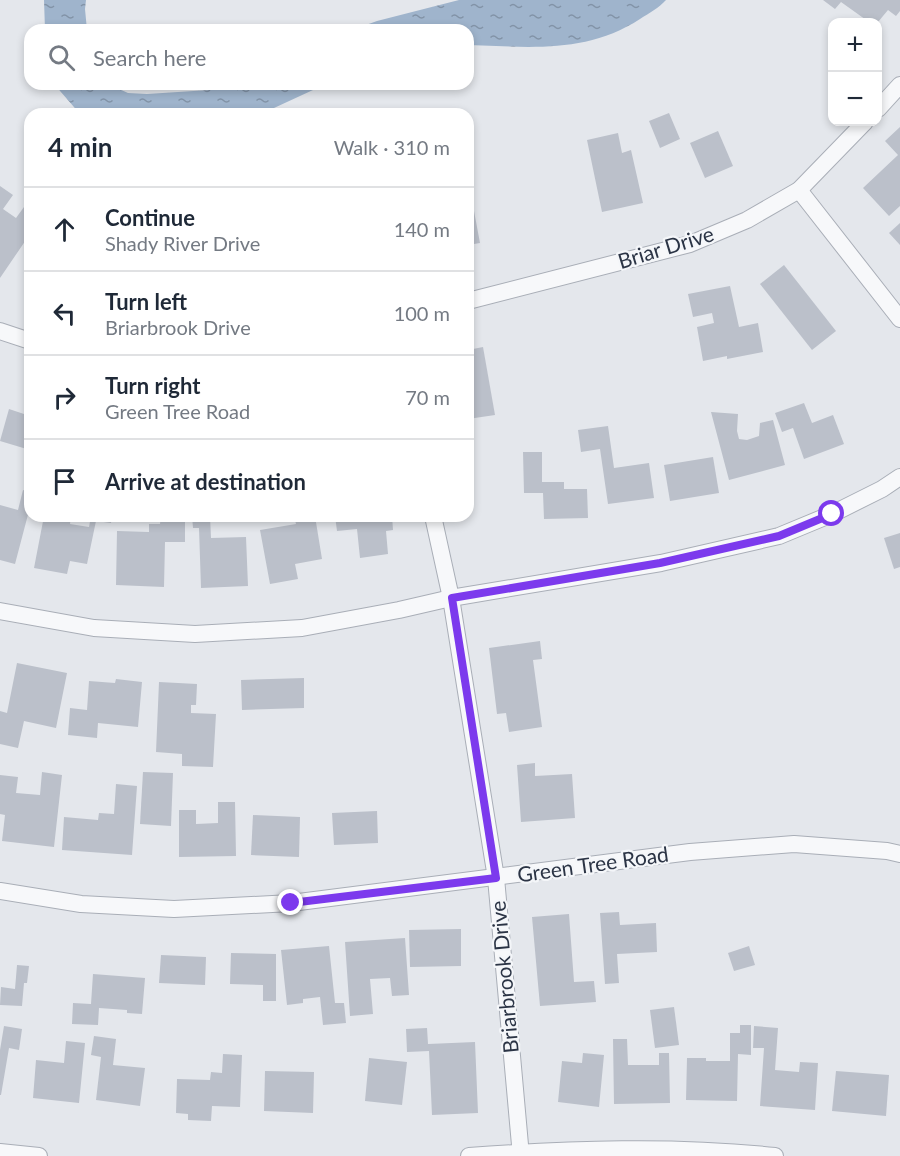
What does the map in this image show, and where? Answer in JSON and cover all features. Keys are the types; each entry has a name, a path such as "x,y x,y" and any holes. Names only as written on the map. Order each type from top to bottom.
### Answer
{"street":[{"path":"882,105 900,85"},
{"name":"Briar Drive","path":"474,300 690,244 747,220 799,190 861,126"},
{"path":"799,190 900,319"},
{"path":"0,331 24,339"},
{"path":"0,611 94,628 195,634 302,628 452,598 660,563 779,536 832,514 882,489 900,477"},
{"name":"Briarbrook Drive","path":"434,522 452,598 496,878 521,1154"},
{"name":"Green Tree Road","path":"0,891 81,904 174,909 291,903 690,852 794,844 900,854"},
{"path":"469,1156 655,1149 776,1156"},
{"path":"0,1152 39,1156"}],"water":[{"path":"44,0 86,0 86,24 45,24"},
{"path":"459,0 666,0 654,10 620,30 599,38 557,46 474,45 474,24 369,24"},
{"path":"59,90 121,90 128,93 147,94 209,90 313,90 274,108 75,108"}],"building":[{"path":"823,0 900,0 900,11 896,16 888,10 881,18 863,18 841,2 835,9"},
{"path":"669,113 680,139 660,148 649,121"},
{"path":"900,127 900,206 889,216 863,188 898,155 885,141"},
{"path":"718,131 733,166 705,178 690,143"},
{"path":"618,133 622,153 631,150 643,203 602,212 587,140"},
{"path":"0,186 13,195 3,209 16,218 24,207 24,243 0,278"},
{"path":"474,211 480,243 474,244"},
{"path":"900,223 900,245 889,233"},
{"path":"784,265 836,331 812,350 760,284"},
{"path":"730,286 739,327 758,323 763,352 703,361 697,327 714,323 712,313 693,317 688,294"},
{"path":"483,347 495,415 474,418 474,349"},
{"path":"804,403 812,423 833,415 844,444 804,459 793,428 782,432 775,413"},
{"path":"9,409 24,414 24,448 0,441"},
{"path":"711,412 738,414 739,439 747,440 759,436 760,423 773,420 785,465 729,480"},
{"path":"608,426 614,468 649,463 654,498 608,504 600,449 581,452 578,430"},
{"path":"523,452 542,452 542,482 564,482 564,489 587,489 588,518 544,519 543,493 524,493"},
{"path":"713,457 719,493 670,501 664,465"},
{"path":"23,490 24,522 26,522 15,564 0,560 0,505 18,510"},
{"path":"43,522 70,522 70,524 89,527 90,522 96,522 87,564 70,561 67,574 34,568"},
{"path":"160,522 185,522 185,542 165,542 164,587 116,585 117,531 149,532 149,524 160,524"},
{"path":"192,522 210,522 211,538 246,537 248,586 201,588 199,528 193,528"},
{"path":"296,522 316,522 322,559 295,564 298,579 270,584 260,530 296,524"},
{"path":"336,522 392,522 393,530 386,531 388,554 360,558 357,529 337,531"},
{"path":"900,533 900,567 894,569 884,538"},
{"path":"540,641 542,659 533,660 542,727 509,732 506,713 497,714 489,648"},
{"path":"17,663 67,673 56,728 24,721 18,748 0,744 0,711 7,713"},
{"path":"304,678 304,708 242,710 241,680"},
{"path":"116,679 142,682 138,727 98,723 97,738 68,735 70,708 87,710 89,681 115,683"},
{"path":"159,682 197,684 196,705 191,705 191,713 216,714 213,767 182,766 182,754 156,752"},
{"path":"535,763 535,776 572,774 575,818 521,822 517,765"},
{"path":"42,772 62,775 54,847 2,841 5,815 0,814 0,775 18,777 16,793 40,795"},
{"path":"143,772 173,773 171,826 140,824"},
{"path":"116,784 137,786 132,855 62,850 64,817 98,820 99,813 114,814"},
{"path":"218,802 235,802 236,856 179,857 179,810 196,810 196,824 218,823"},
{"path":"377,811 378,843 334,845 332,813"},
{"path":"253,815 300,817 299,857 251,855"},
{"path":"619,912 620,925 656,923 657,952 617,954 619,983 605,984 600,913"},
{"path":"569,914 574,982 594,981 596,1002 540,1006 532,917"},
{"path":"461,929 461,966 410,967 409,930"},
{"path":"405,938 409,995 392,996 390,978 370,979 373,1014 350,1016 345,942"},
{"path":"329,946 335,1003 344,1003 346,1023 323,1025 320,997 303,999 303,1003 287,1005 281,950"},
{"path":"749,946 755,965 734,971 728,953"},
{"path":"231,953 276,954 276,1001 263,1001 263,985 230,984"},
{"path":"161,955 206,957 205,985 159,983"},
{"path":"17,965 29,966 27,983 24,983 22,1006 0,1005 1,987 15,989"},
{"path":"93,974 145,978 142,1014 127,1013 127,1010 99,1008 98,1025 72,1024 73,1003 91,1004"},
{"path":"674,1007 679,1045 655,1048 650,1010"},
{"path":"740,1025 751,1025 751,1055 738,1054 737,1101 686,1100 687,1058 730,1061 730,1033 740,1033"},
{"path":"4,1026 22,1029 19,1050 9,1048 0,1095 0,1050"},
{"path":"754,1026 778,1028 775,1070 799,1072 800,1062 818,1063 815,1110 760,1106 764,1048 753,1048"},
{"path":"427,1028 428,1044 475,1042 478,1113 432,1115 429,1051 407,1052 406,1029"},
{"path":"94,1036 116,1039 113,1065 145,1068 140,1106 96,1100 101,1057 91,1055"},
{"path":"613,1039 627,1039 628,1065 659,1065 659,1053 669,1053 670,1103 614,1104"},
{"path":"66,1041 85,1043 79,1103 33,1098 36,1060 64,1063"},
{"path":"583,1053 604,1055 599,1107 558,1102 562,1061 582,1063"},
{"path":"223,1054 242,1055 240,1107 212,1106 211,1121 188,1120 188,1114 176,1113 177,1079 210,1080 211,1072 222,1073"},
{"path":"369,1058 407,1062 402,1105 365,1101"},
{"path":"265,1071 314,1072 313,1113 264,1111"},
{"path":"836,1071 889,1075 886,1116 832,1111"}],"route":[{"path":"291,903 496,878 452,598 660,563 779,536 832,514"}]}
